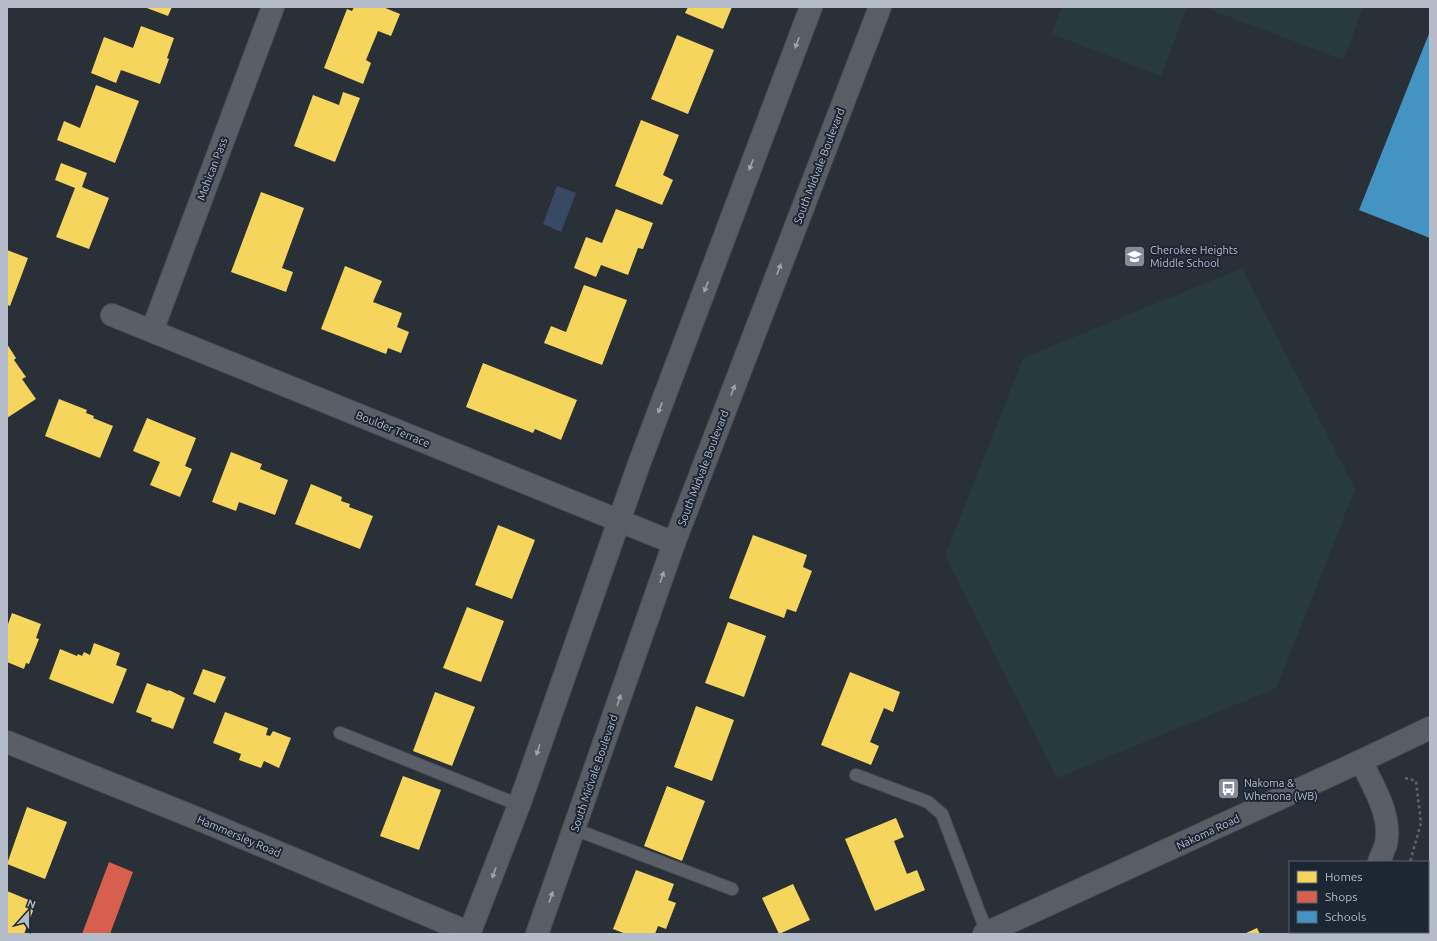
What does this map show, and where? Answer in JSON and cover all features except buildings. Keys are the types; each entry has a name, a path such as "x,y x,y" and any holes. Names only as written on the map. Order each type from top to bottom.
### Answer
{"main road":[{"path":"471,934 519,805 618,521 811,7"},
{"name":"South Midvale Boulevard","path":"537,934 674,543 880,7"},
{"name":"Nakoma Road","path":"986,933 1430,728"}],"street":[{"name":"Mohican Pass","path":"152,331 273,7"},
{"name":"Boulder Terrace","path":"112,315 674,543"},
{"name":"Hammersley Road","path":"7,742 183,813 471,934"},
{"path":"1361,761 1384,812 1386,844 1379,861"}],"lane":[{"path":"340,733 519,805"},
{"path":"856,775 928,802 942,814 986,933"},
{"path":"574,829 732,888"}],"path":[{"path":"1405,778 1416,781 1421,815 1421,823 1416,847 1410,861"}],"green space":[{"path":"1062,7 1187,7 1161,76 1052,34"},
{"path":"1203,7 1363,7 1344,60"},
{"path":"1242,268 1355,489 1277,687 1275,686 1276,688 1057,778 945,556 1023,358"}],"water":[{"path":"557,186 576,193 561,232 543,224"}],"place":[{"name":"Cherokee Heights Middle School","path":"1134,256"},
{"name":"Nakoma & Whenona (WB)","path":"1228,789"}]}
